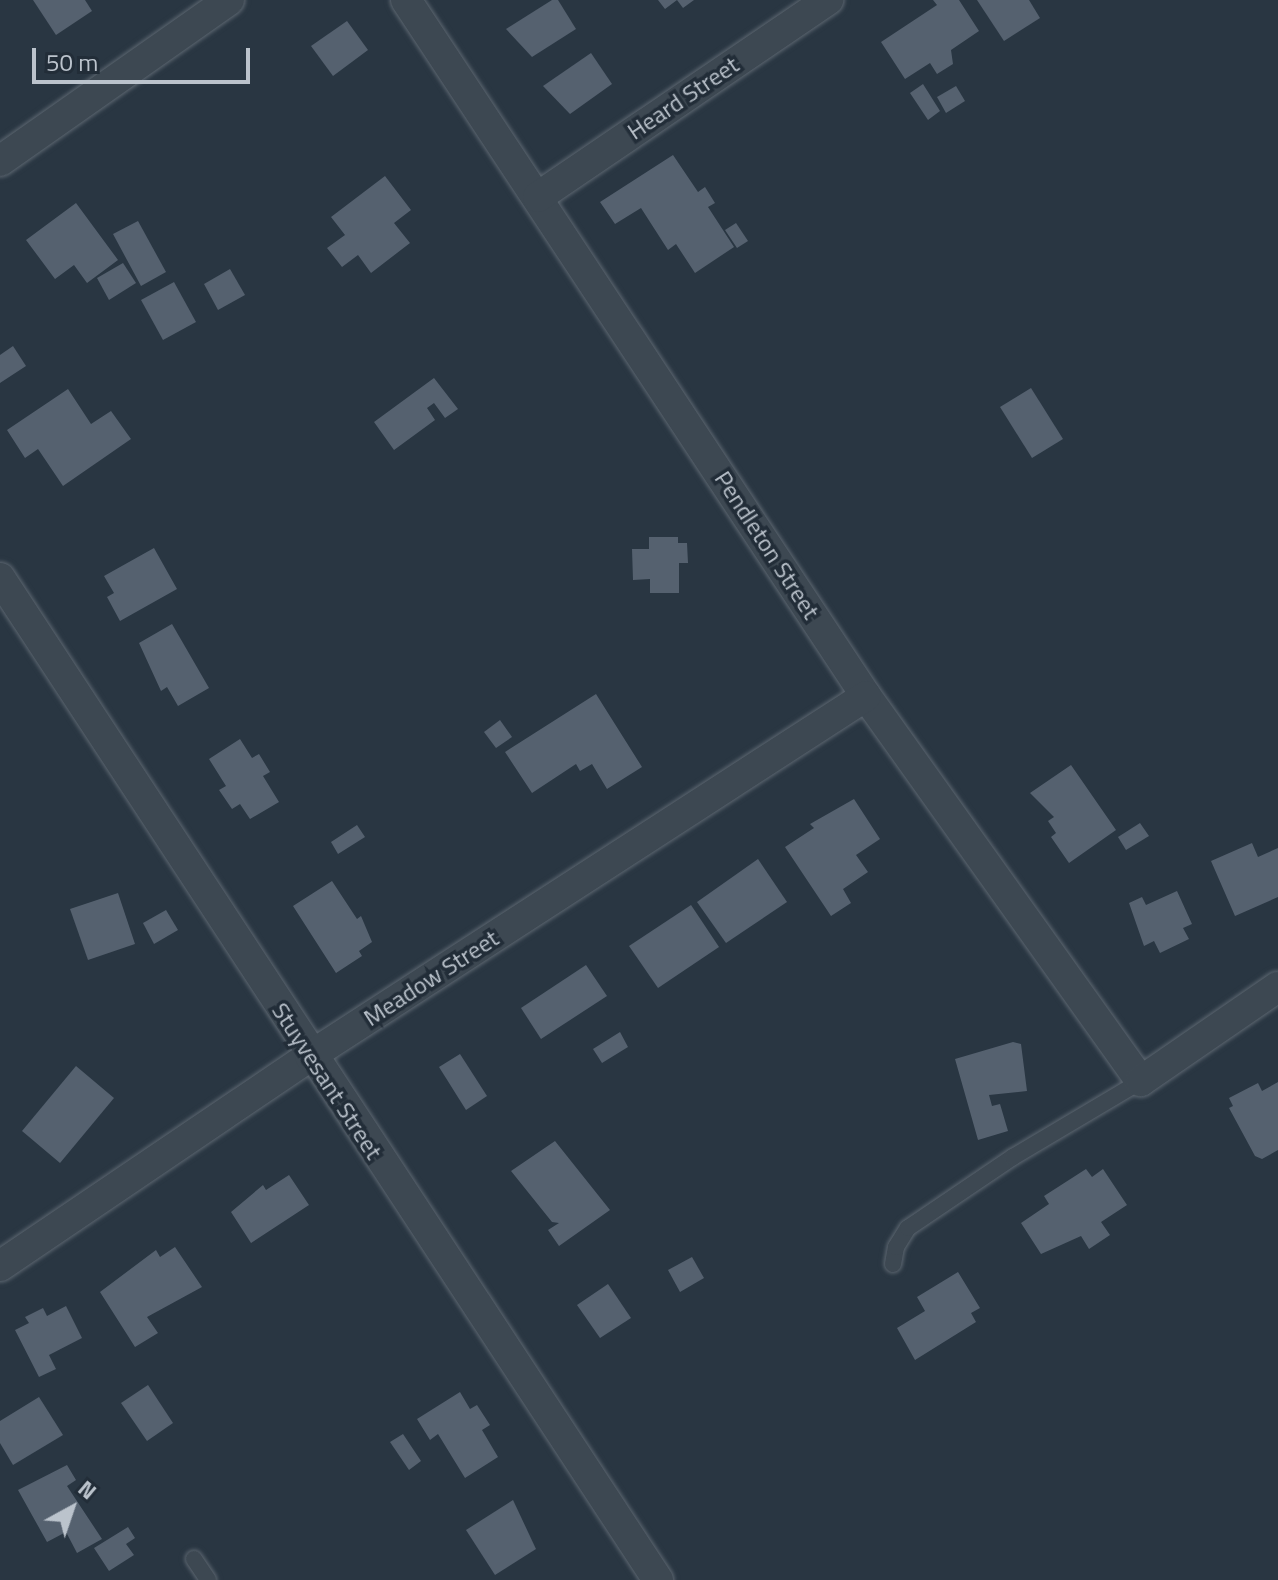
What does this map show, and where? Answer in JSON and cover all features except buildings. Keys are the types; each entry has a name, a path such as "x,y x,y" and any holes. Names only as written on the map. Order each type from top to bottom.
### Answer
{"street":[{"path":"0,161 229,0"},
{"name":"Pendleton Street","path":"406,0 866,696 1141,1081"},
{"name":"Heard Street","path":"538,197 828,0"},
{"name":"Stuyvesant Street","path":"0,578 310,1056 658,1580"},
{"name":"Meadow Street","path":"0,1266 310,1056 866,696"},
{"path":"1141,1081 1278,987"}],"lane":[{"path":"893,1264 896,1247 908,1228 1026,1149 1141,1081"},
{"path":"194,1559 208,1580"}]}
